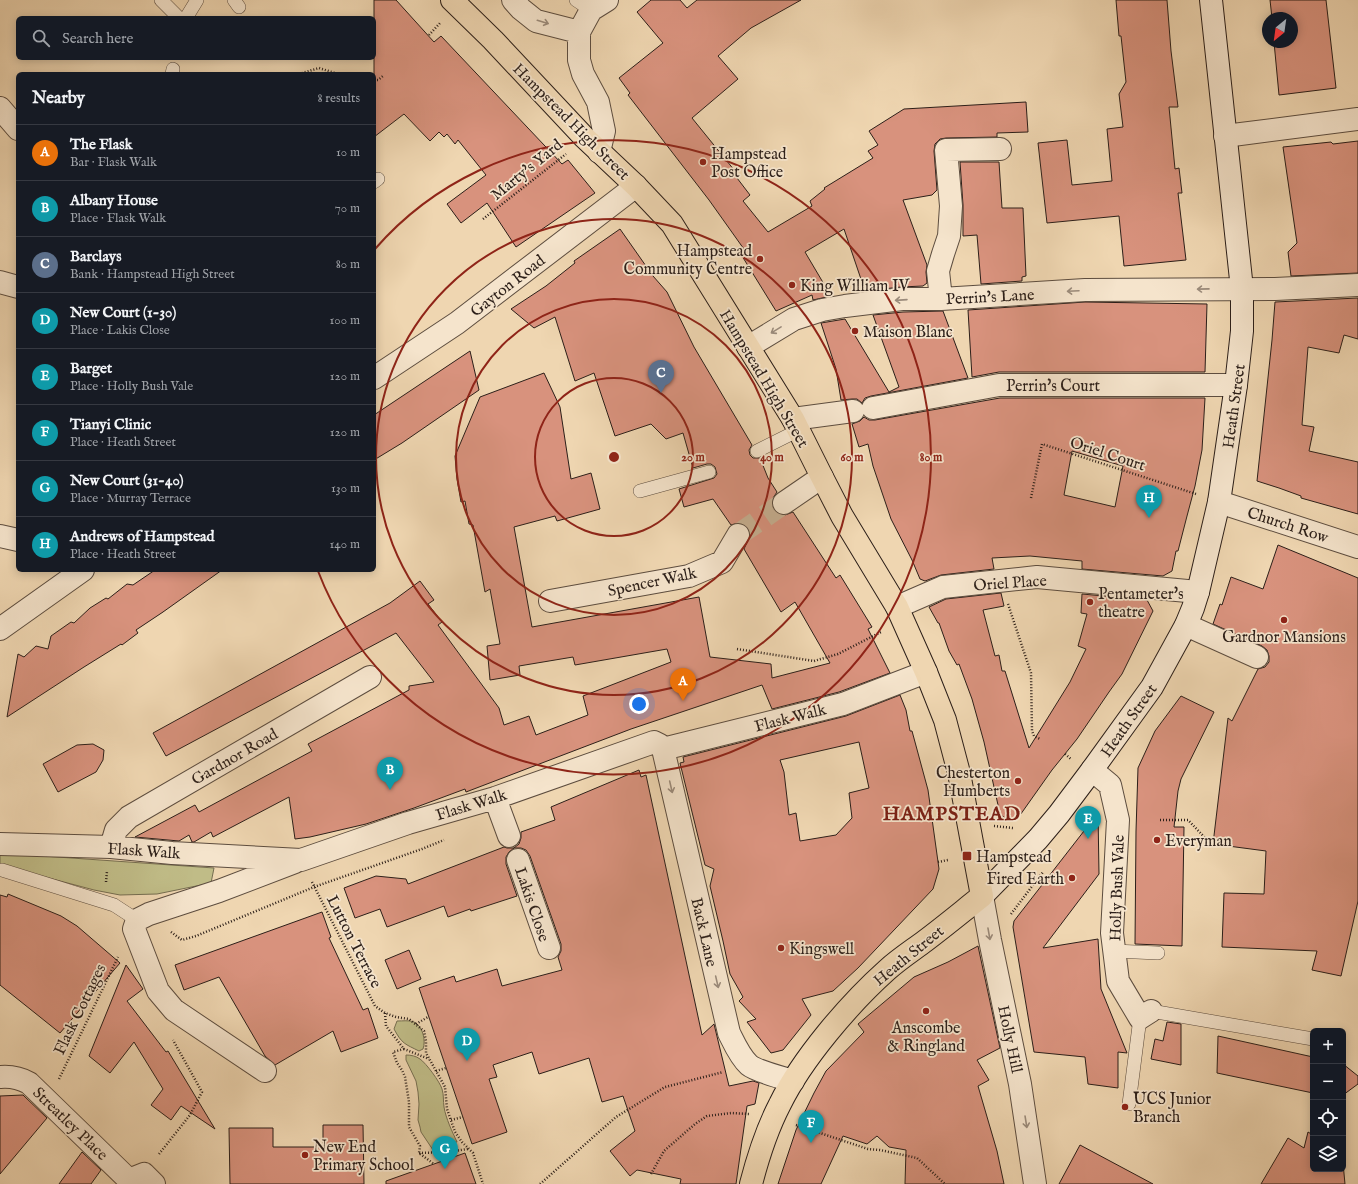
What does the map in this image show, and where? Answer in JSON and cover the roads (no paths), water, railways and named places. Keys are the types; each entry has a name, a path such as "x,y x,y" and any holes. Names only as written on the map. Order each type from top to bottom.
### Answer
{"main road":[{"name":"Hampstead High Street","path":"452,0 493,40 584,137 636,186 672,224 796,424 842,516 900,614 926,672 945,720 959,773 982,896"},
{"name":"Heath Street","path":"751,1184 756,1165 773,1118 793,1081 820,1044 842,1017 887,970 982,896"}],"street":[{"path":"513,0 521,9 536,21 579,32"},
{"name":"Heath Street","path":"982,896 1038,839 1059,814 1152,687 1186,625 1198,592 1219,502 1236,385 1242,331 1242,289 1211,0"},
{"path":"591,3 579,32 579,60 583,74 598,102 604,131 599,152"},
{"path":"0,108 16,127"},
{"path":"1225,136 1358,119"},
{"path":"941,298 938,271 949,236 951,206 946,150 1000,149"},
{"name":"Gayton Road","path":"376,377 458,323 636,186"},
{"path":"0,282 16,286"},
{"name":"Perrin's Lane","path":"748,347 794,319 822,310 902,299 1085,290 1275,289 1358,285"},
{"name":"Perrin's Court","path":"796,424 863,409 999,385 1236,385"},
{"path":"784,503 822,477"},
{"name":"Church Row","path":"1219,502 1358,547"},
{"name":"Spencer Walk","path":"550,601 689,576 722,562 738,535"},
{"path":"0,536 16,540"},
{"path":"0,629 80,572"},
{"name":"Oriel Place","path":"900,614 943,587 1037,577 1198,592"},
{"path":"1186,625 1257,657"},
{"name":"Flask Walk","path":"0,844 111,847 172,853 301,860 408,823 495,798 654,742 660,745 663,749 843,704 926,672"},
{"name":"Gardnor Road","path":"111,847 116,830 129,817 370,677"},
{"name":"Back Lane","path":"663,749 729,1033 749,1065 772,1075 793,1081"},
{"name":"Holly Bush Vale","path":"1092,770 1110,785 1118,820 1112,934 1118,981 1146,1015"},
{"path":"495,798 509,836"},
{"path":"265,1071 174,1010 158,991 138,922 149,914 219,891 301,860"},
{"name":"Lakis Close","path":"518,860 549,948"},
{"name":"Holly Hill","path":"982,896 1020,1084 1035,1184"},
{"name":"Streatley Place","path":"0,1078 6,1076 19,1078 30,1083 48,1101 138,1180"}],"lane":[{"path":"161,0 177,16"},
{"path":"187,16 197,0"},
{"path":"757,451 796,424"},
{"path":"640,491 709,472"},
{"path":"2,870 114,905 138,922"},
{"path":"1114,951 1158,953"},
{"path":"1129,1104 1146,1015 1310,1038"}],"tunnel":[{"path":"738,535 784,503"}],"place":[{"name":"Hampstead Post Office","path":"703,162"},
{"name":"Hampstead Community Centre","path":"760,259"},
{"name":"King William IV","path":"792,285"},
{"name":"Maison Blanc","path":"855,331"},
{"name":"Barclays","path":"661,393"},
{"name":"Andrews of Hampstead","path":"1149,518"},
{"name":"Pentameter's theatre","path":"1090,602"},
{"name":"Gardnor Mansions","path":"1284,620"},
{"name":"The Flask","path":"683,701"},
{"name":"Chesterton Humberts","path":"1018,781"},
{"name":"Albany House","path":"390,790"},
{"name":"Barget","path":"1088,839"},
{"name":"Everyman","path":"1157,840"},
{"name":"Hampstead","path":"967,856"},
{"name":"Fired Earth","path":"1072,878"},
{"name":"Kingswell","path":"781,948"},
{"name":"Anscombe & Ringland","path":"926,1011"},
{"name":"New Court (1-30)","path":"467,1061"},
{"name":"UCS Junior Branch","path":"1125,1107"},
{"name":"Tianyi Clinic","path":"811,1143"},
{"name":"New End Primary School","path":"305,1155"},
{"name":"New Court (31-40)","path":"445,1169"}],"district":[{"name":"HAMPSTEAD","path":"952,813"}]}
